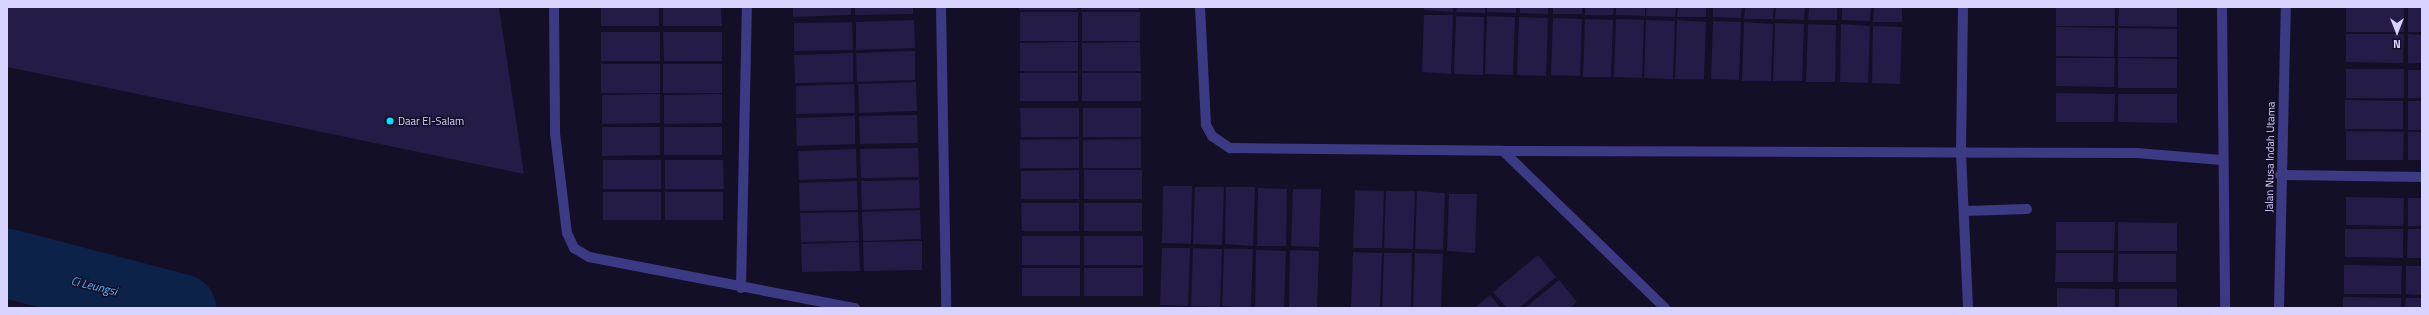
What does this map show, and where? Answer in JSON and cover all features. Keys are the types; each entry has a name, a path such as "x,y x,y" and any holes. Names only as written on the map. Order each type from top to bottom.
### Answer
{"street":[{"path":"554,7 555,133 567,233 574,248 589,257 741,288 855,308"},
{"path":"741,288 747,7"},
{"path":"941,7 946,308"},
{"path":"1200,7 1206,125 1212,136 1230,148 1503,151 2137,153 2222,160"},
{"path":"1963,7 1961,153 1965,212 1968,308"},
{"path":"2222,7 2222,160 2225,308"},
{"name":"Jalan Nusa Indah Utama","path":"2279,308 2280,175 2286,7"},
{"path":"1503,151 1665,308"},
{"path":"2280,175 2422,177"},
{"path":"1965,212 2027,209"}],"building":[{"name":"Daar El-Salam","path":"7,7 499,7 524,174 7,67"},
{"path":"601,7 659,7 659,26 601,26"},
{"path":"663,7 721,7 722,26 663,26"},
{"path":"793,7 851,7 851,15 793,17"},
{"path":"855,7 913,7 913,14 855,15"},
{"path":"1019,7 1077,7 1077,10 1019,10"},
{"path":"1081,7 1139,7 1139,10 1081,10"},
{"path":"1424,7 1453,7 1453,12 1424,10"},
{"path":"1457,7 1485,7 1485,13 1456,12"},
{"path":"1487,7 1516,7 1516,13 1487,12"},
{"path":"1520,7 1548,7 1548,14 1520,13"},
{"path":"1553,7 1582,7 1582,14 1553,14"},
{"path":"1585,7 1614,7 1613,15 1585,15"},
{"path":"1616,7 1645,7 1645,16 1616,15"},
{"path":"1647,7 1676,7 1675,17 1646,16"},
{"path":"1678,7 1706,7 1706,17 1677,17"},
{"path":"1713,7 1742,7 1741,18 1713,17"},
{"path":"1745,7 1774,7 1773,19 1744,19"},
{"path":"1776,7 1805,7 1804,20 1775,19"},
{"path":"1809,7 1837,7 1837,20 1808,20"},
{"path":"1842,7 1871,7 1870,21 1842,20"},
{"path":"1874,7 1902,7 1902,22 1873,22"},
{"path":"2056,7 2115,7 2115,26 2056,26"},
{"path":"2119,7 2177,7 2177,27 2118,26"},
{"path":"2346,7 2404,7 2404,32 2346,32"},
{"path":"2408,7 2422,7 2422,32 2408,32"},
{"path":"1020,12 1078,12 1078,41 1020,41"},
{"path":"1082,12 1140,12 1140,41 1082,41"},
{"path":"1424,15 1453,15 1451,74 1422,72"},
{"path":"1456,16 1484,17 1483,75 1454,74"},
{"path":"1487,16 1515,17 1513,75 1485,74"},
{"path":"1519,17 1548,18 1546,76 1517,75"},
{"path":"1553,18 1582,19 1580,76 1551,75"},
{"path":"1585,19 1613,20 1611,77 1583,77"},
{"path":"1616,19 1644,20 1642,78 1614,77"},
{"path":"914,20 915,48 856,50 856,22"},
{"path":"1646,20 1675,21 1673,79 1644,78"},
{"path":"1677,20 1706,22 1704,79 1675,79"},
{"path":"1713,21 1741,22 1739,80 1711,79"},
{"path":"852,22 853,50 794,51 794,23"},
{"path":"1744,22 1773,24 1771,81 1742,81"},
{"path":"1775,23 1804,24 1802,81 1773,81"},
{"path":"1808,24 1836,25 1835,82 1806,82"},
{"path":"1841,24 1870,26 1868,83 1840,82"},
{"path":"1873,26 1902,27 1900,84 1872,83"},
{"path":"2056,27 2115,28 2114,57 2056,56"},
{"path":"2118,28 2177,29 2177,57 2118,57"},
{"path":"601,32 660,32 660,61 601,61"},
{"path":"663,32 722,32 722,61 664,61"},
{"path":"2346,34 2404,34 2403,63 2346,62"},
{"path":"2408,34 2422,35 2422,63 2408,63"},
{"path":"1078,42 1078,71 1020,71 1020,43"},
{"path":"1140,42 1141,71 1082,71 1082,43"},
{"path":"915,51 915,80 857,82 856,53"},
{"path":"853,53 853,82 795,83 794,55"},
{"path":"2056,58 2115,58 2114,87 2056,86"},
{"path":"2118,58 2177,59 2177,88 2118,88"},
{"path":"601,64 660,64 660,93 601,93"},
{"path":"663,64 722,64 722,93 663,93"},
{"path":"2346,69 2404,69 2404,98 2346,98"},
{"path":"2408,70 2422,70 2422,98 2408,98"},
{"path":"1020,73 1078,73 1078,101 1020,101"},
{"path":"1082,73 1141,73 1141,101 1082,101"},
{"path":"916,82 917,111 859,113 858,84"},
{"path":"854,84 855,113 796,114 796,86"},
{"path":"2056,93 2115,94 2114,122 2056,122"},
{"path":"660,94 660,123 602,124 602,95"},
{"path":"722,94 722,123 664,124 664,95"},
{"path":"2118,94 2177,94 2177,123 2118,122"},
{"path":"2345,100 2403,101 2403,129 2345,129"},
{"path":"2408,101 2422,101 2422,130 2408,130"},
{"path":"1020,108 1079,108 1079,137 1021,137"},
{"path":"1083,108 1141,108 1141,137 1083,137"},
{"path":"917,115 918,143 860,144 859,116"},
{"path":"855,116 855,144 797,146 796,118"},
{"path":"602,127 660,127 660,155 602,156"},
{"path":"664,127 722,127 722,155 664,155"},
{"path":"2346,131 2404,132 2403,160 2346,160"},
{"path":"2408,132 2422,132 2422,160 2408,160"},
{"path":"1079,139 1079,168 1020,168 1020,140"},
{"path":"1141,139 1141,168 1083,168 1083,140"},
{"path":"918,148 919,177 861,178 860,149"},
{"path":"856,149 857,178 799,180 798,151"},
{"path":"603,160 661,160 661,189 603,189"},
{"path":"665,160 723,160 724,189 665,189"},
{"path":"1079,170 1079,199 1021,199 1021,171"},
{"path":"1084,170 1142,170 1142,199 1084,199"},
{"path":"919,180 920,208 862,210 861,181"},
{"path":"857,181 858,210 800,211 799,183"},
{"path":"1163,186 1192,186 1191,244 1162,243"},
{"path":"1195,187 1224,187 1222,245 1193,244"},
{"path":"1226,187 1255,187 1253,246 1225,244"},
{"path":"1258,188 1287,189 1286,246 1257,246"},
{"path":"1293,189 1321,189 1319,247 1291,246"},
{"path":"1355,190 1384,191 1382,248 1353,248"},
{"path":"1386,191 1415,191 1413,249 1384,248"},
{"path":"1417,191 1445,193 1443,250 1415,249"},
{"path":"603,192 661,192 661,220 603,220"},
{"path":"665,192 723,192 723,220 665,220"},
{"path":"1449,194 1477,194 1475,253 1447,251"},
{"path":"2346,197 2404,198 2403,226 2346,225"},
{"path":"2408,198 2422,198 2422,226 2408,226"},
{"path":"1021,203 1079,203 1079,231 1022,231"},
{"path":"1084,203 1142,203 1142,231 1084,231"},
{"path":"920,210 921,239 863,241 862,212"},
{"path":"858,212 859,241 801,242 800,213"},
{"path":"2056,222 2115,222 2114,250 2056,250"},
{"path":"2118,222 2177,223 2177,251 2118,251"},
{"path":"2345,229 2403,229 2403,258 2345,257"},
{"path":"2408,229 2422,229 2422,258 2407,258"},
{"path":"1022,236 1080,236 1080,265 1022,265"},
{"path":"1084,236 1143,236 1143,265 1084,265"},
{"path":"922,241 922,270 864,271 863,242"},
{"path":"859,242 860,271 802,272 801,244"},
{"path":"1162,248 1190,248 1188,306 1160,305"},
{"path":"1193,248 1222,249 1220,307 1191,306"},
{"path":"1224,249 1253,249 1251,308 1222,306"},
{"path":"1256,250 1286,251 1284,308 1255,308"},
{"path":"1290,250 1319,251 1317,308 1289,308"},
{"path":"1353,252 1382,253 1380,308 1351,308"},
{"path":"1384,253 1412,253 1411,308 1382,308"},
{"path":"1415,253 1443,254 1441,308 1413,308"},
{"path":"2056,253 2114,253 2113,282 2055,282"},
{"path":"2118,254 2176,254 2176,282 2118,282"},
{"path":"1538,255 1556,277 1519,308 1507,308 1493,292"},
{"path":"2344,265 2402,266 2401,294 2344,294"},
{"path":"2406,266 2422,266 2422,295 2406,294"},
{"path":"1022,268 1080,268 1080,296 1022,296"},
{"path":"1084,268 1143,268 1143,296 1084,296"},
{"path":"1559,280 1577,302 1570,308 1525,308"},
{"path":"2057,288 2115,289 2115,308 2057,308"},
{"path":"2119,289 2177,289 2177,308 2119,308"},
{"path":"1490,295 1501,308 1474,308"},
{"path":"2343,297 2401,298 2401,308 2343,308"},
{"path":"2406,298 2422,298 2422,308 2405,308"}],"waterway":[{"name":"Ci Leungsi","path":"7,263 181,308"}],"place":[{"name":"Daar El-Salam","path":"390,121"}]}
